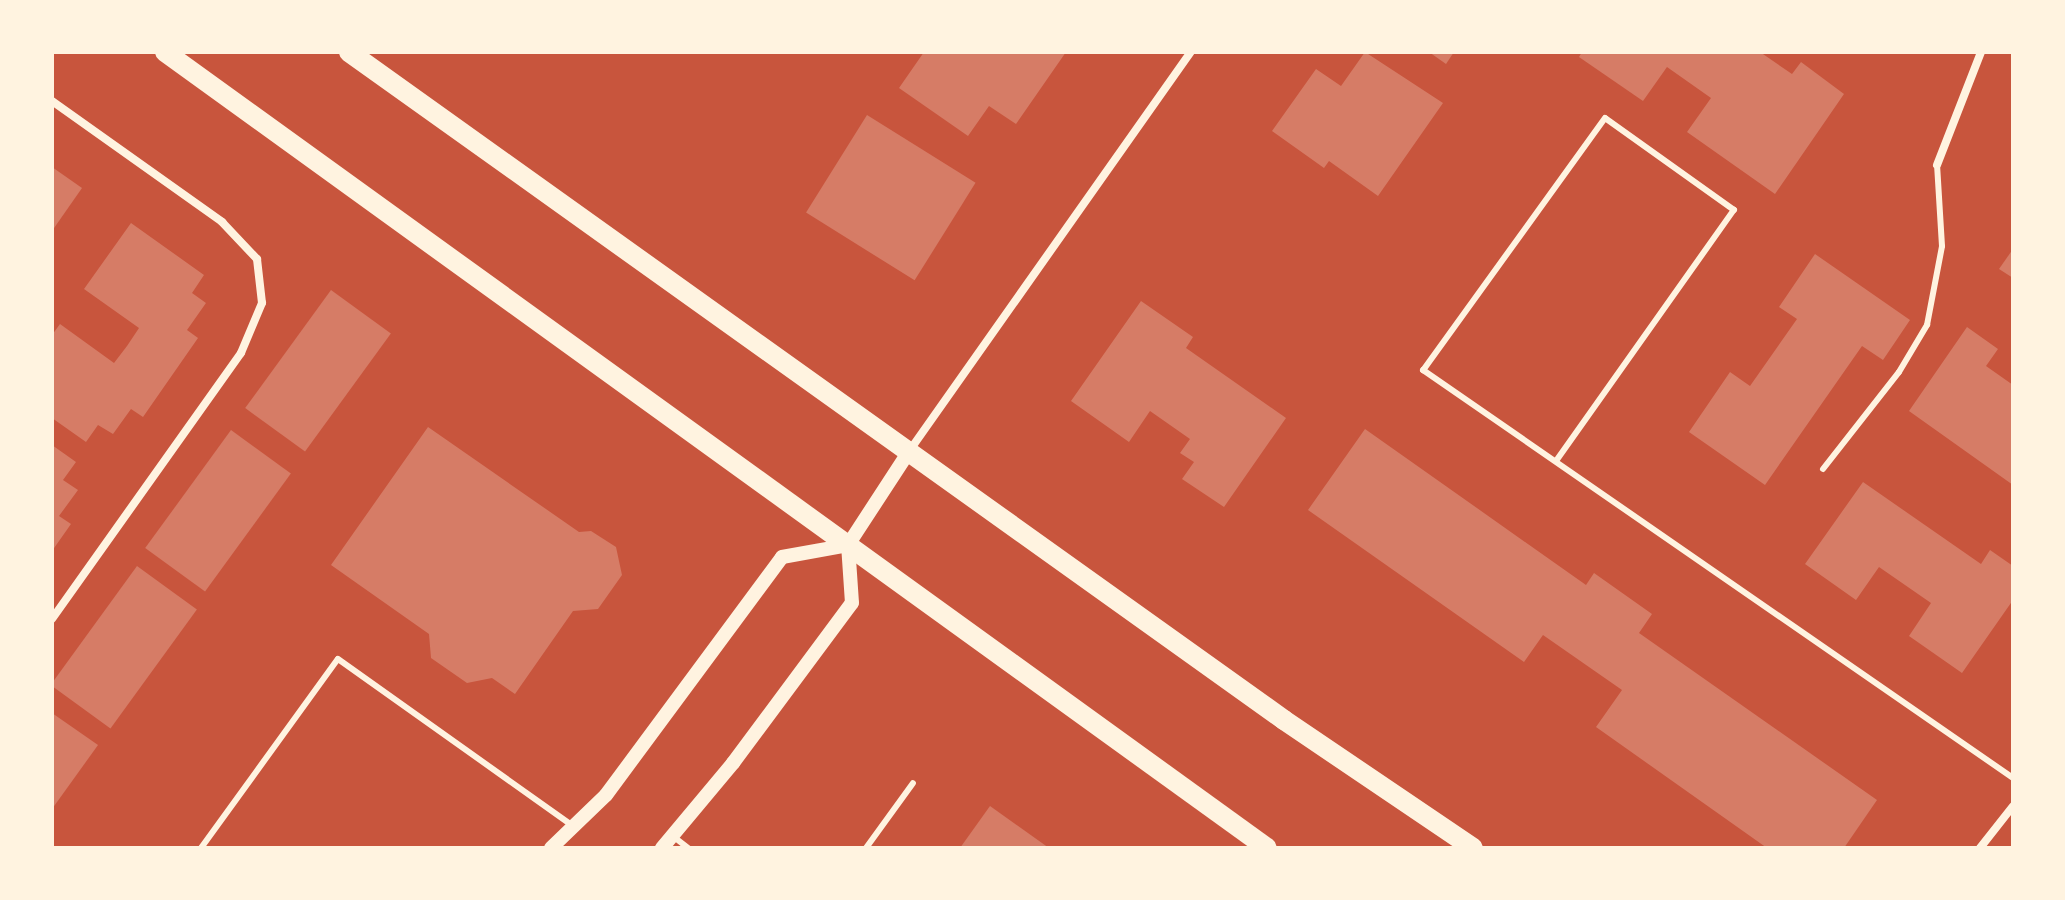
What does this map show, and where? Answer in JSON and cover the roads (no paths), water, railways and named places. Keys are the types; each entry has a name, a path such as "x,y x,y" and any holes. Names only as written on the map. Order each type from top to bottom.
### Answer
{"main road":[{"path":"165,52 1267,848"},
{"path":"349,52 1284,720 1473,848"}],"street":[{"path":"662,848 674,837 852,603 848,545 910,450 1191,52"},
{"path":"1937,165 1981,52"},
{"path":"52,101 222,222 257,259 262,303 241,353 52,619"},
{"path":"551,848 606,795 782,557 848,545"},
{"path":"1980,848 2013,806"}],"lane":[{"path":"1556,461 1734,210 1605,118 1423,370 2013,778"},
{"path":"1823,469 1899,372 1927,325 1942,246 1937,165"},
{"path":"201,848 338,659 574,827"},
{"path":"866,848 913,783"},
{"path":"674,837 688,848"}]}
